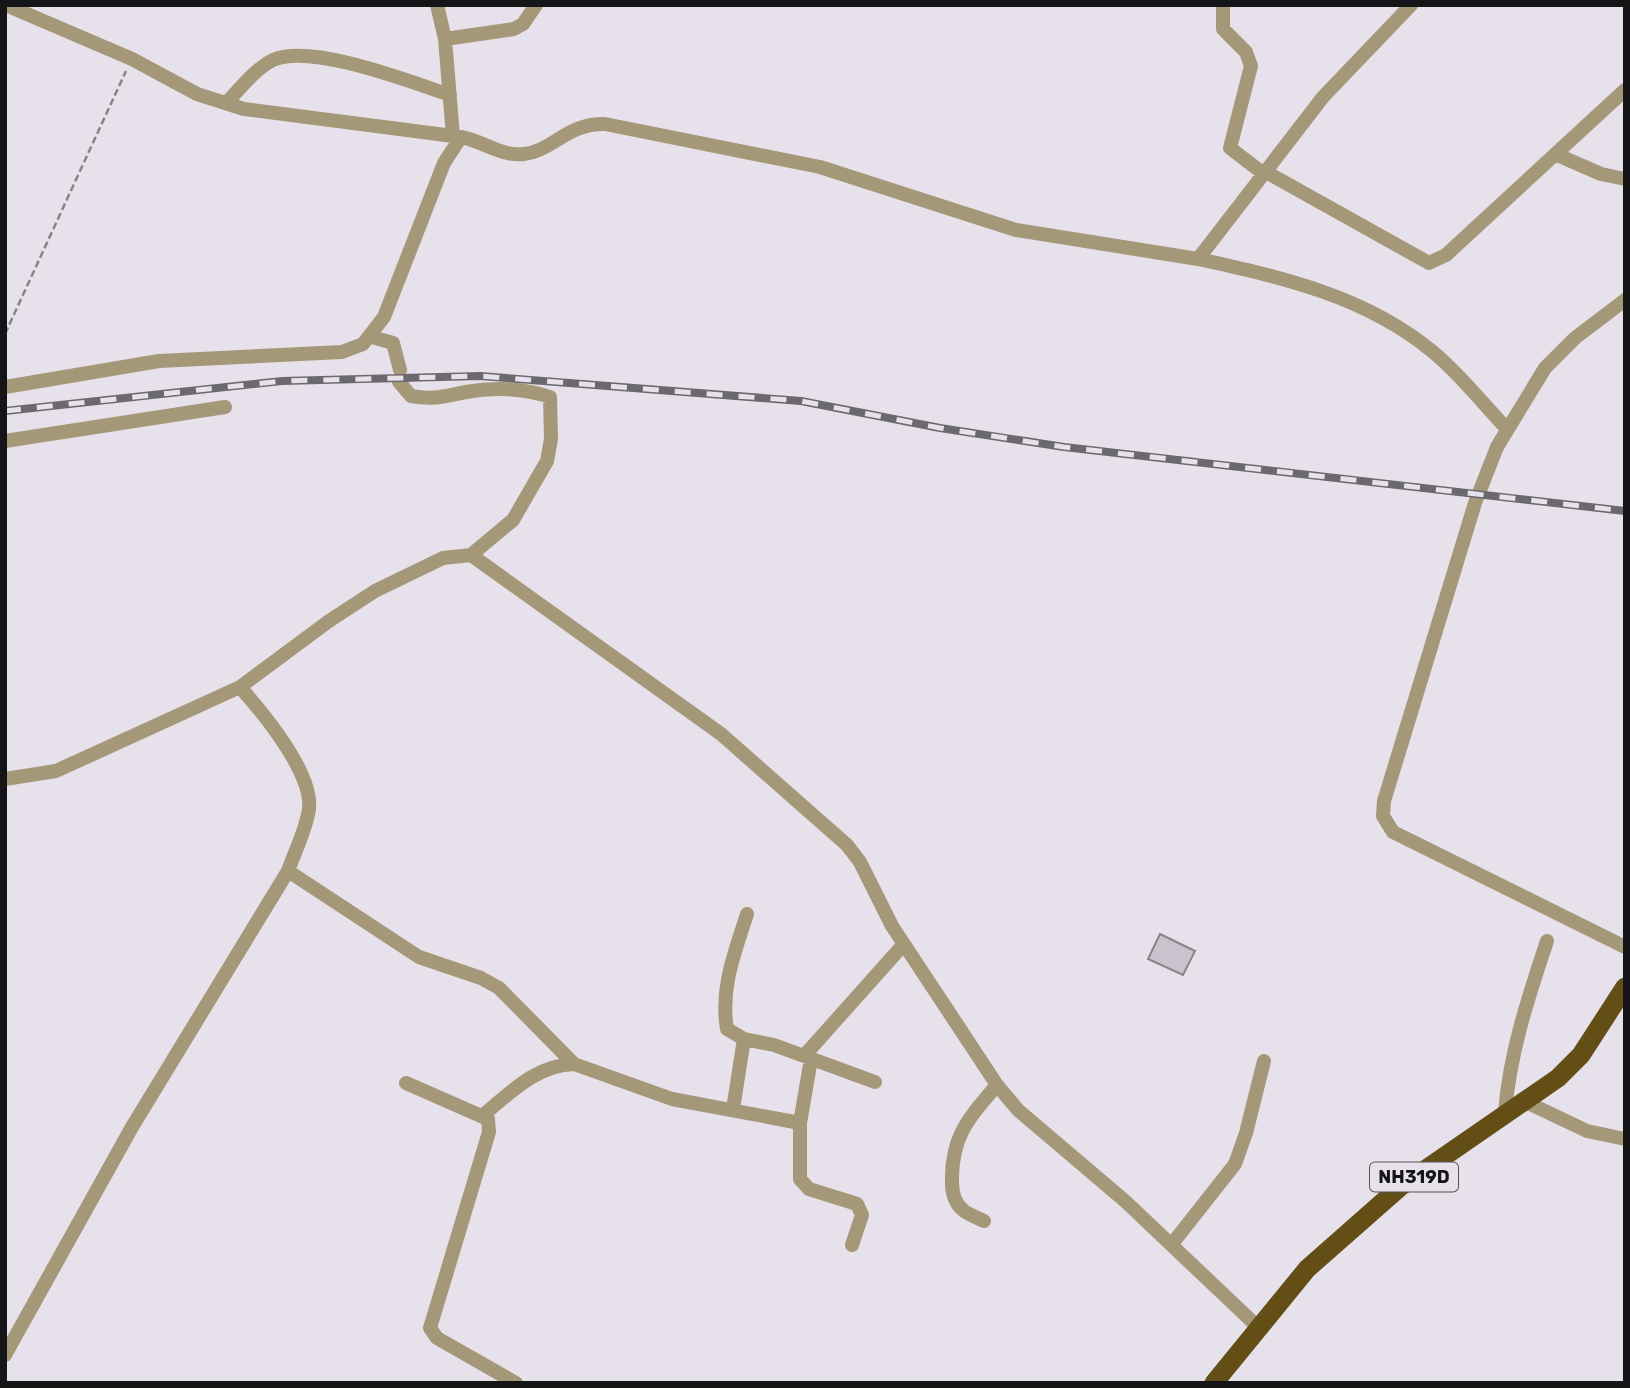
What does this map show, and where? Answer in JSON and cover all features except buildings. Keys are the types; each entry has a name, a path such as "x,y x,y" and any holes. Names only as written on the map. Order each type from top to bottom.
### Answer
{"highway":[{"name":"NH319D","path":"1214,1383 1307,1269 1400,1187 1504,1112 1558,1078 1581,1055 1625,987"}],"street":[{"path":"6,5 132,59 197,94 244,109 477,139 505,153 528,154 569,130 605,124 820,167 1016,230 1198,259 1293,279 1384,319 1434,352 1507,429"},
{"path":"5,387 159,361 342,352 363,344 372,337 384,317 457,136 445,39 437,5"},
{"path":"445,39 514,29 523,24 536,5"},
{"path":"1223,5 1223,29 1246,52 1251,66 1230,148 1265,173 1429,263 1446,255 1625,90"},
{"path":"1198,259 1323,97 1411,5"},
{"path":"226,103 270,61 291,54 380,72 450,95"},
{"path":"1555,155 1601,174 1625,179"},
{"path":"1625,300 1575,338 1545,368 1507,429 1484,474 1384,801 1383,816 1393,832 1625,947"},
{"path":"5,779 56,771 240,687 329,621 375,591 443,558 471,555 513,520 547,461 551,439 550,397 528,390 468,391 435,400 411,396 400,376 393,343 372,337"},
{"path":"5,441 225,407"},
{"path":"471,555 721,734 848,845 904,944 997,1085 1018,1110 1172,1244 1259,1328"},
{"path":"5,1355 132,1127 288,871 309,807 306,788 273,726 240,687"},
{"path":"288,871 419,957 481,978 499,988 575,1065"},
{"path":"747,914 729,964 725,1001 727,1029 744,1039 875,1082"},
{"path":"1504,1112 1517,1033 1547,941"},
{"path":"852,1245 861,1209 850,1199 804,1185 798,1152 807,1058 904,944"},
{"path":"733,1109 744,1039"},
{"path":"1172,1244 1234,1164 1246,1133 1264,1061"},
{"path":"482,1116 533,1074 558,1065 575,1065 672,1098 800,1123"},
{"path":"406,1083 488,1119 489,1132 430,1328 437,1338 516,1383"},
{"path":"984,1221 965,1211 957,1203 952,1189 951,1161 962,1130 997,1085"},
{"path":"1524,1101 1587,1131 1625,1139"}],"path":[{"path":"5,334 132,59"}],"railway":[{"path":"5,411 282,381 480,376 801,401 940,428 1064,447 1625,511"}]}
